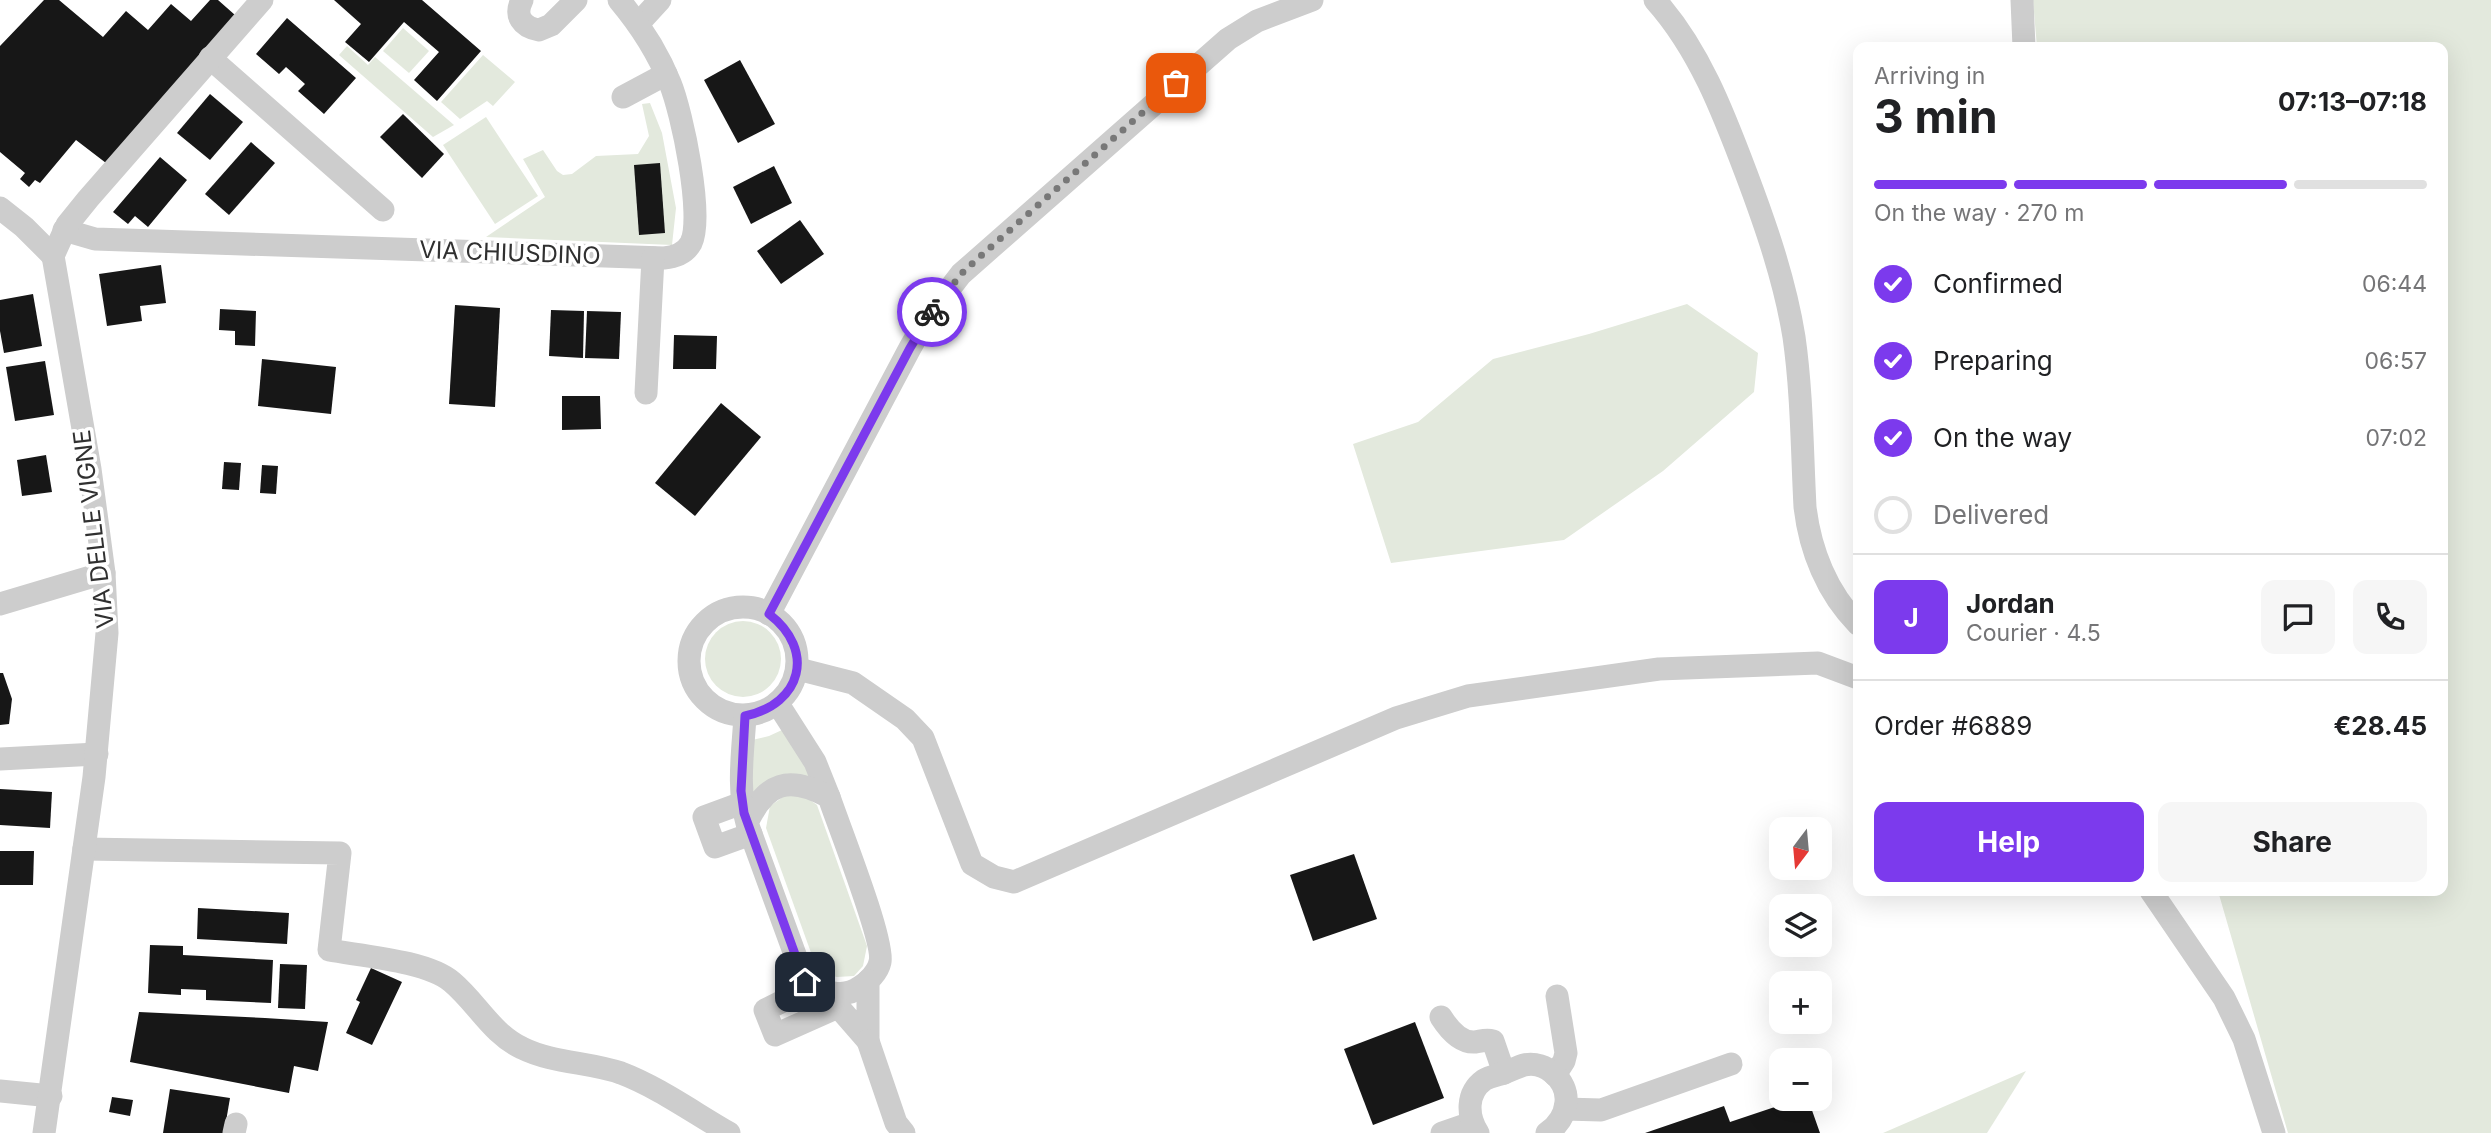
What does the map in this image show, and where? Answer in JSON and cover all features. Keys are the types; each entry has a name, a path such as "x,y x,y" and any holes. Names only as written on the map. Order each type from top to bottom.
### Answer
{"street":[{"path":"0,208 53,256 64,230 88,199 262,0"},
{"path":"522,0 518,14 520,19 524,25 539,30 551,25 576,0"},
{"name":"VIA CHIUSDINO","path":"64,230 95,239 653,258 679,255 690,245 694,231 691,172 679,111 666,74 638,24 619,0"},
{"path":"638,24 660,0"},
{"path":"769,614 910,348 927,318 961,274 1218,47 1257,21 1312,0"},
{"path":"1655,0 1673,23 1708,80 1762,215 1781,278 1794,338 1805,507 1809,530 1830,587 1853,618"},
{"path":"2022,0 2024,42"},
{"path":"210,58 383,210"},
{"path":"623,97 666,74"},
{"name":"VIA DELLE VIGNE","path":"44,1133 97,754 107,633 104,573 90,469 53,256"},
{"path":"646,393 653,258"},
{"path":"0,604 104,573"},
{"path":"752,608 769,614 783,624 793,639 798,669 789,691 778,704 745,716 727,713 711,705 698,692 691,676 689,658 693,640 703,625 725,611 752,608"},
{"path":"798,669 853,683 905,719 923,738 972,863 994,877 1014,882 1396,718 1468,696 1659,669 1818,663 1853,676"},
{"path":"778,704 815,762 829,797 877,936 880,962 869,981 853,993 832,1000 775,1035 765,1010 795,995 805,982"},
{"path":"745,716 747,820 805,982 832,1000 868,1041"},
{"path":"0,759 97,754"},
{"path":"747,820 764,795 780,785 806,786 829,797"},
{"path":"84,849 340,853 329,950 421,967 439,973 453,983 496,1030 512,1043 536,1054 630,1077 729,1133"},
{"path":"2154,896 2224,998 2244,1039 2274,1133"},
{"path":"869,981 868,1041 896,1123 904,1133"},
{"path":"1555,1075 1566,1054 1557,996"},
{"path":"1441,1017 1469,1042 1488,1039 1493,1041 1504,1073"},
{"path":"1565,1109 1601,1110 1731,1064"},
{"path":"1442,1133 1474,1128 1470,1102 1484,1080 1525,1065 1534,1065 1555,1075 1566,1090 1565,1109 1554,1128 1546,1133"},
{"path":"0,1091 51,1096"}],"shaded area":[{"path":"2033,0 2491,0 2491,1133 2288,1133 2219,896 2448,896 2448,42 2037,42"},
{"path":"403,28 429,51 409,73 383,51"},
{"path":"347,46 368,65 375,57 454,125 433,137 339,55"},
{"path":"483,55 515,82 493,106 487,101 460,119 441,102"},
{"path":"650,103 662,133 676,208 672,245 486,237 545,197 523,159 543,150 557,171 563,175 572,174 596,156 638,154 649,136 642,104"},
{"path":"486,117 538,196 495,224 443,145"},
{"path":"1687,304 1758,353 1754,392 1663,471 1564,540 1391,563 1353,444 1418,422 1493,359 1589,334"},
{"path":"736,621 750,621 764,627 775,638 781,659 778,674 770,686 750,697 736,697 722,691 711,680 705,666 705,652 711,638 722,627"},
{"path":"782,730 816,780 748,803 748,741"},
{"path":"786,795 806,797 817,805 867,946 863,966 854,976 837,977 821,973 814,961 766,828 770,806"},
{"path":"2026,1071 1987,1133 1883,1133"}],"building":[{"path":"44,0 59,0 103,37 126,11 148,30 171,4 191,21 210,0 218,0 235,15 106,163 76,140 40,183 35,180 29,187 20,179 25,173 0,152 0,46"},
{"path":"334,0 422,0 481,51 437,101 414,80 439,52 404,22 369,62 345,42 361,24"},
{"path":"287,18 356,78 324,114 298,91 305,84 286,67 279,74 256,54"},
{"path":"740,60 775,124 738,143 704,80"},
{"path":"210,94 243,122 210,160 177,133"},
{"path":"403,114 444,154 422,178 380,137"},
{"path":"251,142 275,163 229,215 205,194"},
{"path":"160,157 187,180 148,227 135,216 128,224 113,212"},
{"path":"660,163 665,233 639,235 634,165"},
{"path":"774,166 792,203 751,224 733,187"},
{"path":"800,220 824,254 781,284 757,251"},
{"path":"161,265 166,303 140,306 142,321 107,326 99,274"},
{"path":"33,294 42,346 4,353 0,331 0,300"},
{"path":"455,305 500,308 495,407 449,404"},
{"path":"220,309 256,311 255,346 235,345 235,331 219,330"},
{"path":"551,310 584,311 583,358 549,356"},
{"path":"587,311 621,312 619,359 585,358"},
{"path":"674,335 717,336 716,369 673,369"},
{"path":"262,359 336,367 331,414 258,406"},
{"path":"45,361 54,415 15,421 6,367"},
{"path":"562,396 600,396 601,429 562,430"},
{"path":"721,403 761,437 695,516 655,483"},
{"path":"46,455 52,492 22,496 17,460"},
{"path":"224,462 241,463 239,490 222,489"},
{"path":"262,465 278,466 276,494 260,493"},
{"path":"0,673 3,673 12,699 9,724 0,725"},
{"path":"0,789 52,792 50,828 0,825"},
{"path":"0,851 34,851 33,885 0,885"},
{"path":"1354,854 1377,919 1313,941 1290,875"},
{"path":"198,908 289,913 287,944 197,939"},
{"path":"150,945 183,946 183,955 273,960 271,1003 206,1000 206,990 181,989 181,995 148,993"},
{"path":"280,964 307,965 305,1009 278,1008"},
{"path":"371,968 402,982 372,1045 346,1033 360,1002 356,1000"},
{"path":"139,1012 328,1022 318,1071 294,1066 289,1093 130,1062"},
{"path":"1415,1022 1444,1098 1373,1125 1344,1049"},
{"path":"170,1089 230,1098 224,1133 163,1133"},
{"path":"112,1097 133,1100 130,1116 109,1112"},
{"path":"1724,1106 1730,1122 1769,1109 1812,1111 1820,1133 1645,1133"}],"way so far":[{"path":"932,312 961,274 1176,83"}],"route":[{"path":"805,982 744,813 741,791 745,716 778,704 789,691 798,669 798,656 793,639 783,624 769,614 910,348 932,312"}]}
